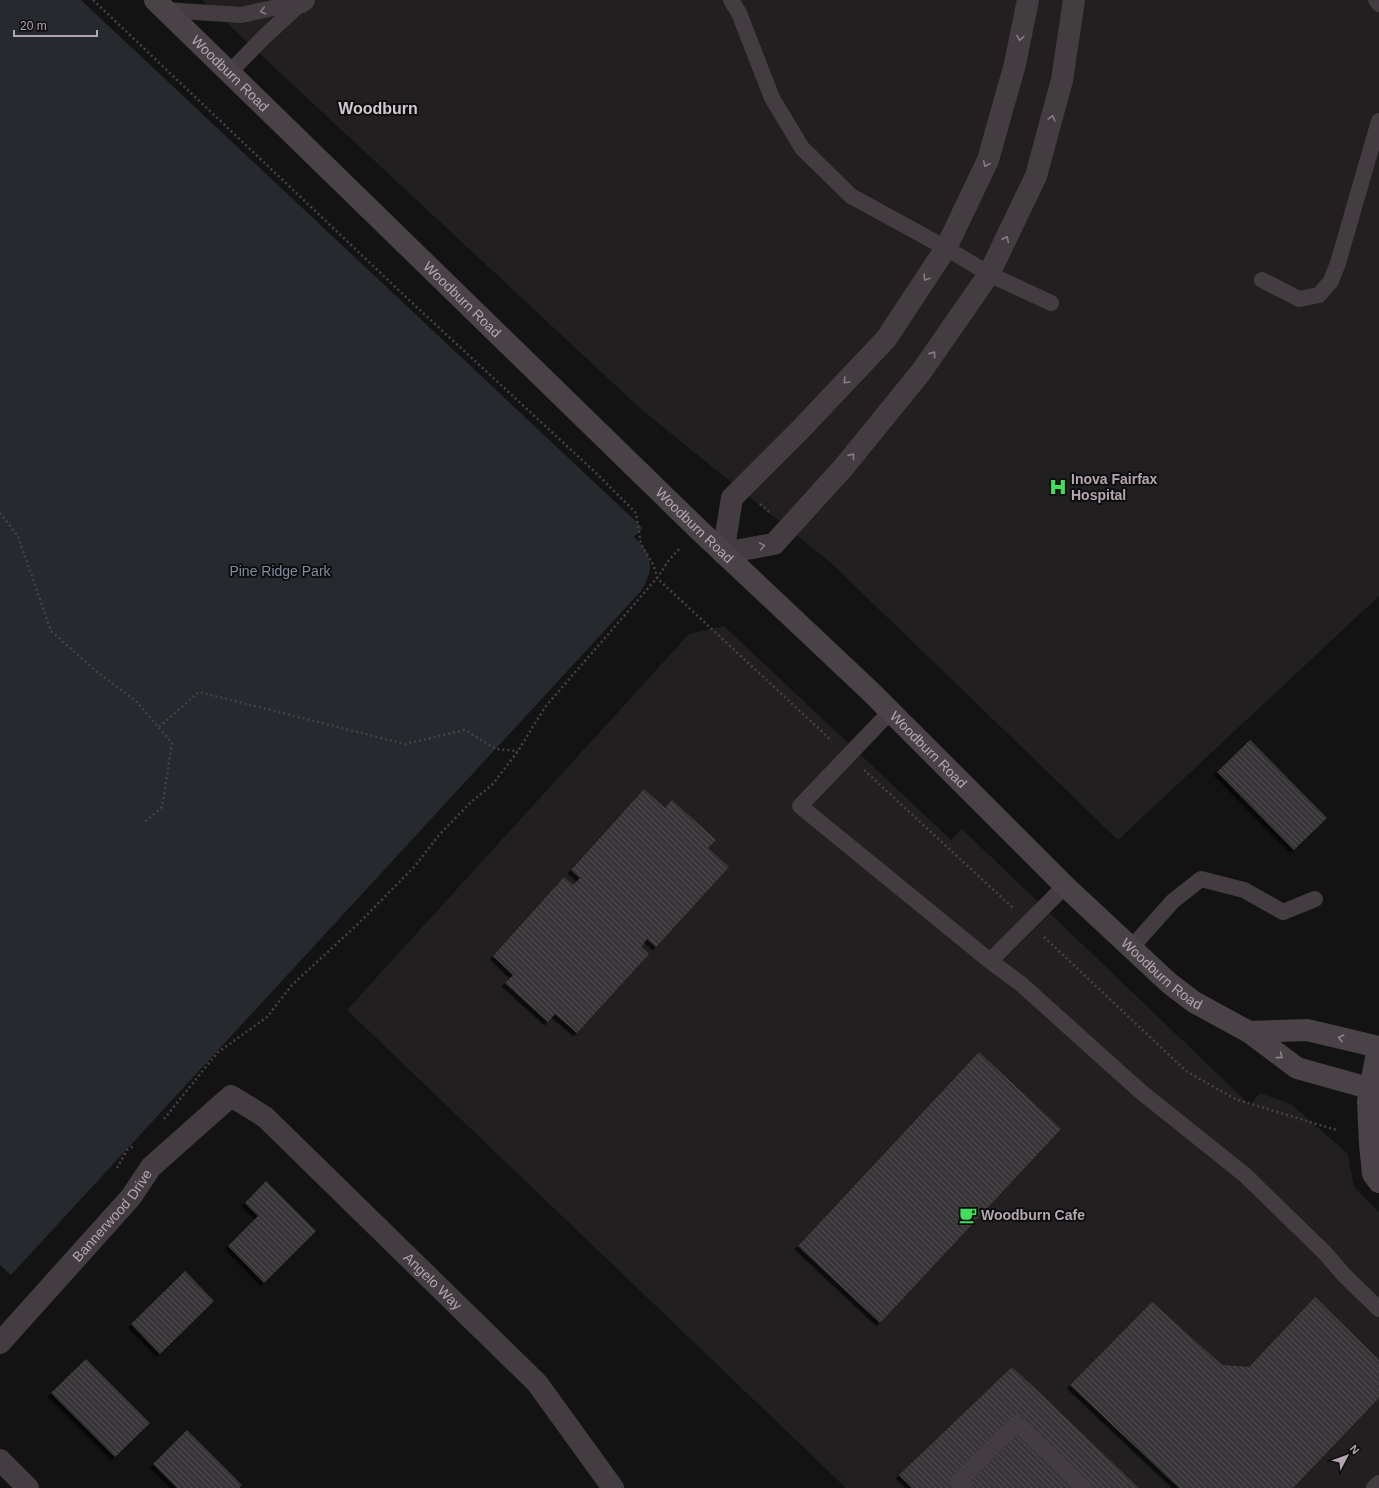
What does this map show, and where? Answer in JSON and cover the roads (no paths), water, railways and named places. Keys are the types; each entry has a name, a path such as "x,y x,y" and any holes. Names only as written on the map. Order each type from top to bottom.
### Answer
{"street":[{"path":"1028,0 1015,64 988,160 946,248 886,339 799,432 732,498 723,553 774,544 842,468 920,372 989,274 1036,176 1062,80 1074,0"},
{"name":"Woodburn Road","path":"160,5 723,553 890,712 1065,886 1169,983 1194,1002 1249,1032 1297,1068 1375,1090"},
{"path":"1249,1032 1307,1030 1378,1047 1375,1090 1368,1101 1370,1144 1374,1174 1379,1182"},
{"name":"Bannerwood Drive","path":"0,1343 131,1197 151,1167 231,1096"},
{"name":"Angelo Way","path":"231,1096 265,1117 537,1384 613,1488"},
{"path":"0,1460 28,1488"}],"lane":[{"path":"731,0 739,13 772,98 802,148 851,196 946,248 989,274 1051,303"},
{"path":"1376,0 1379,4"},
{"path":"160,5 241,15 303,1"},
{"path":"229,73 264,37 303,1"},
{"path":"1262,280 1299,299 1319,295 1331,281 1338,263 1379,121"},
{"path":"890,712 800,806 990,961 1021,984 1140,1091 1245,1175 1325,1253 1344,1276 1379,1309"},
{"path":"1131,948 1173,901 1201,880 1244,890 1283,912 1315,899"},
{"path":"990,961 1065,886"},
{"path":"965,1488 958,1482 1017,1423 1084,1488"},
{"path":"1374,1488 1379,1483"}],"place":[{"name":"Inova Fairfax Hospital","path":"1058,487"},
{"name":"Woodburn Cafe","path":"968,1215"}],"district":[{"name":"Woodburn","path":"378,108"}],"park label":[{"name":"Pine Ridge Park","path":"280,571"}]}
